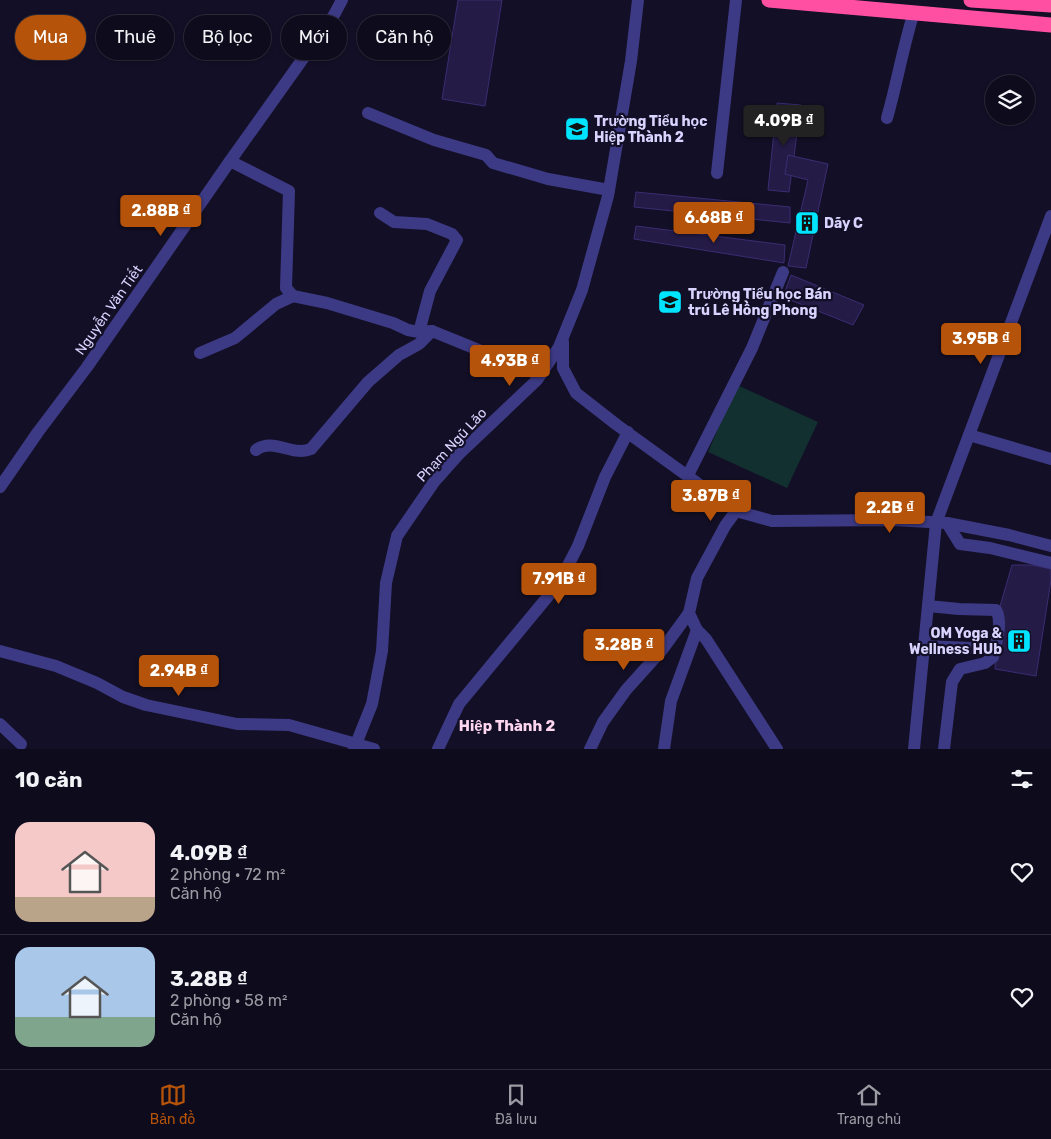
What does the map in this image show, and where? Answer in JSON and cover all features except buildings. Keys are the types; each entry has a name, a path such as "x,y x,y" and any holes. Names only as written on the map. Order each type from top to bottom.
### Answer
{"highway":[{"path":"769,0 1051,25"},
{"path":"978,0 1051,4"}],"street":[{"name":"Nguyễn Văn Tiết","path":"2,479 88,367 328,23 342,0"},
{"name":"Phạm Ngũ Lão","path":"356,746 372,704 382,651 386,583 397,536 434,482 459,454 540,376 559,347 582,290 609,190 631,61 638,0"},
{"path":"717,173 736,0"},
{"path":"887,118 895,90 902,51 914,12"},
{"path":"368,113 434,140 486,155 493,163 548,180 609,190"},
{"path":"230,161 290,191 286,288 293,296"},
{"path":"256,450 268,446 282,447 300,452 312,449 368,382 400,355 419,344 425,331 430,291 457,240 452,234 426,224 394,222 380,213"},
{"path":"914,749 928,606 942,523 969,436 1051,216"},
{"path":"688,475 752,348 783,272"},
{"path":"200,353 235,338 276,304 293,296 327,303 393,323 408,330 425,331 540,376"},
{"path":"563,337 563,368 576,393 736,511 772,521 893,520 942,523 1009,535 1051,546"},
{"path":"438,749 459,704 559,583 578,546 605,477 628,432"},
{"path":"969,436 1051,460"},
{"path":"590,749 603,722 626,690 662,650 689,613 697,578 725,526 736,511"},
{"path":"942,523 960,544 990,548 1051,563"},
{"path":"928,606 996,610 999,615 998,638 993,657 985,663 960,669 952,682 944,749"},
{"path":"689,613 697,630 706,639 777,749"},
{"path":"664,749 671,701 697,630"},
{"path":"924,646 995,649"},
{"path":"0,651 56,666 97,683 123,697 146,705 237,724 289,725 356,746 374,749"},
{"path":"0,724 21,744"}],"green space":[{"path":"737,385 818,422 787,488 708,452"}],"place":[{"name":"Trường Tiểu học Hiệp Thành 2","path":"577,129"},
{"name":"Dãy C","path":"807,223"},
{"name":"Trường Tiểu học Bán trú Lê Hồng Phong","path":"670,302"},
{"name":"OM Yoga & Wellness HUb","path":"1019,641"}],"district":[{"name":"Hiệp Thành 2","path":"507,726"}]}
